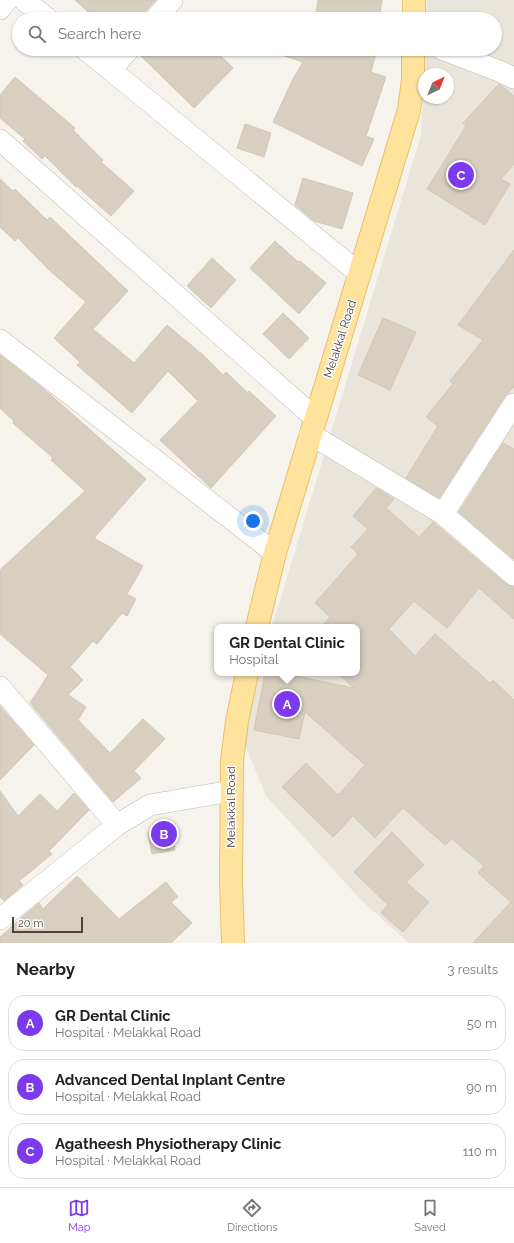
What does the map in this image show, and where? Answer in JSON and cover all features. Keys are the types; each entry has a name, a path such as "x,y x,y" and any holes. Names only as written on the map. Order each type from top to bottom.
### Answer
{"main road":[{"path":"414,0 414,12"},
{"name":"Melakkal Road","path":"258,624 275,553 409,110 413,80 413,56"},
{"name":"Melakkal Road","path":"233,943 231,880 232,761 236,721 246,676"}],"street":[{"path":"0,9 7,0"},
{"path":"24,0 39,12"},
{"path":"162,12 172,0"},
{"path":"94,56 360,274"},
{"path":"111,70 123,56"},
{"path":"465,56 509,69"},
{"path":"0,140 313,426 443,514 514,575"},
{"path":"0,340 275,553"},
{"path":"443,514 508,428 514,404"},
{"path":"0,687 117,825"},
{"path":"0,919 117,825 150,805 231,790"}],"shaded area":[{"path":"427,0 514,0 514,943 409,943 363,902 266,796 241,735 258,676 360,676 360,624 273,624 421,135 422,104 454,104 454,68 424,68 425,56 502,56 502,12 426,12"}],"building":[{"path":"75,0 156,0 146,12 88,12"},
{"path":"318,0 382,0 380,12 316,12"},
{"path":"141,56 221,56 233,68 194,108"},
{"path":"285,56 375,56 371,72 386,77 366,136 374,139 362,166 273,122 293,79 303,62"},
{"path":"15,77 75,128 73,130 103,160 101,162 134,191 111,216 77,186 76,187 45,156 42,159 23,141 25,139 0,118 0,95"},
{"path":"499,84 514,96 514,164 501,179 510,184 485,225 427,189 466,126 463,123"},
{"path":"245,124 271,133 264,157 237,148"},
{"path":"303,178 353,193 342,229 314,221 295,205"},
{"path":"0,179 13,191 15,189 47,220 50,217 128,291 93,329 134,363 167,325 203,355 223,375 226,372 248,393 249,391 276,416 211,488 160,440 198,401 168,371 132,413 77,365 80,362 54,338 86,302 48,269 18,238 15,241 0,227"},
{"path":"275,241 298,262 300,261 326,283 299,314 250,268"},
{"path":"514,250 514,387 504,397 439,498 406,478 438,426 426,417 453,384 450,381 483,340 458,325"},
{"path":"212,258 236,280 211,308 187,286"},
{"path":"283,313 309,338 289,359 263,334"},
{"path":"383,318 416,332 390,390 358,375"},
{"path":"0,355 45,390 146,479 94,538 143,566 127,594 136,599 127,616 122,613 97,644 93,641 70,667 83,680 68,695 86,707 78,720 110,753 143,719 165,739 134,771 141,778 113,802 30,703 48,675 0,634 0,570 85,491 51,460 53,458 13,423 14,421 0,408"},
{"path":"503,443 514,449 514,559 459,512"},
{"path":"376,488 394,499 386,508 419,537 433,522 506,584 514,587 514,619 479,588 447,628 414,601 389,629 415,656 435,634 490,683 493,680 514,700 514,943 473,943 511,902 478,873 484,866 452,839 445,845 403,808 375,838 353,816 333,837 282,787 306,763 338,795 365,765 305,712 299,739 254,730 264,676 296,676 354,688 340,676 360,676 360,624 324,624 330,617 315,603 358,554 351,547 368,529 353,516"},
{"path":"0,706 34,745 0,780"},
{"path":"0,791 18,816 40,794 57,811 74,793 89,810 49,851 52,854 19,881 23,885 4,901 0,897"},
{"path":"171,829 175,850 152,854 148,833"},
{"path":"392,832 424,865 406,882 429,902 403,932 381,913 388,905 354,872"},
{"path":"77,876 119,919 166,882 178,897 171,902 192,923 171,943 0,943 0,937 21,918 39,903 43,909"}],"place":[{"name":"Agatheesh Physiotherapy Clinic","path":"461,175"},
{"name":"GR Dental Clinic","path":"287,704"},
{"name":"Advanced Dental Inplant Centre","path":"164,834"}]}
